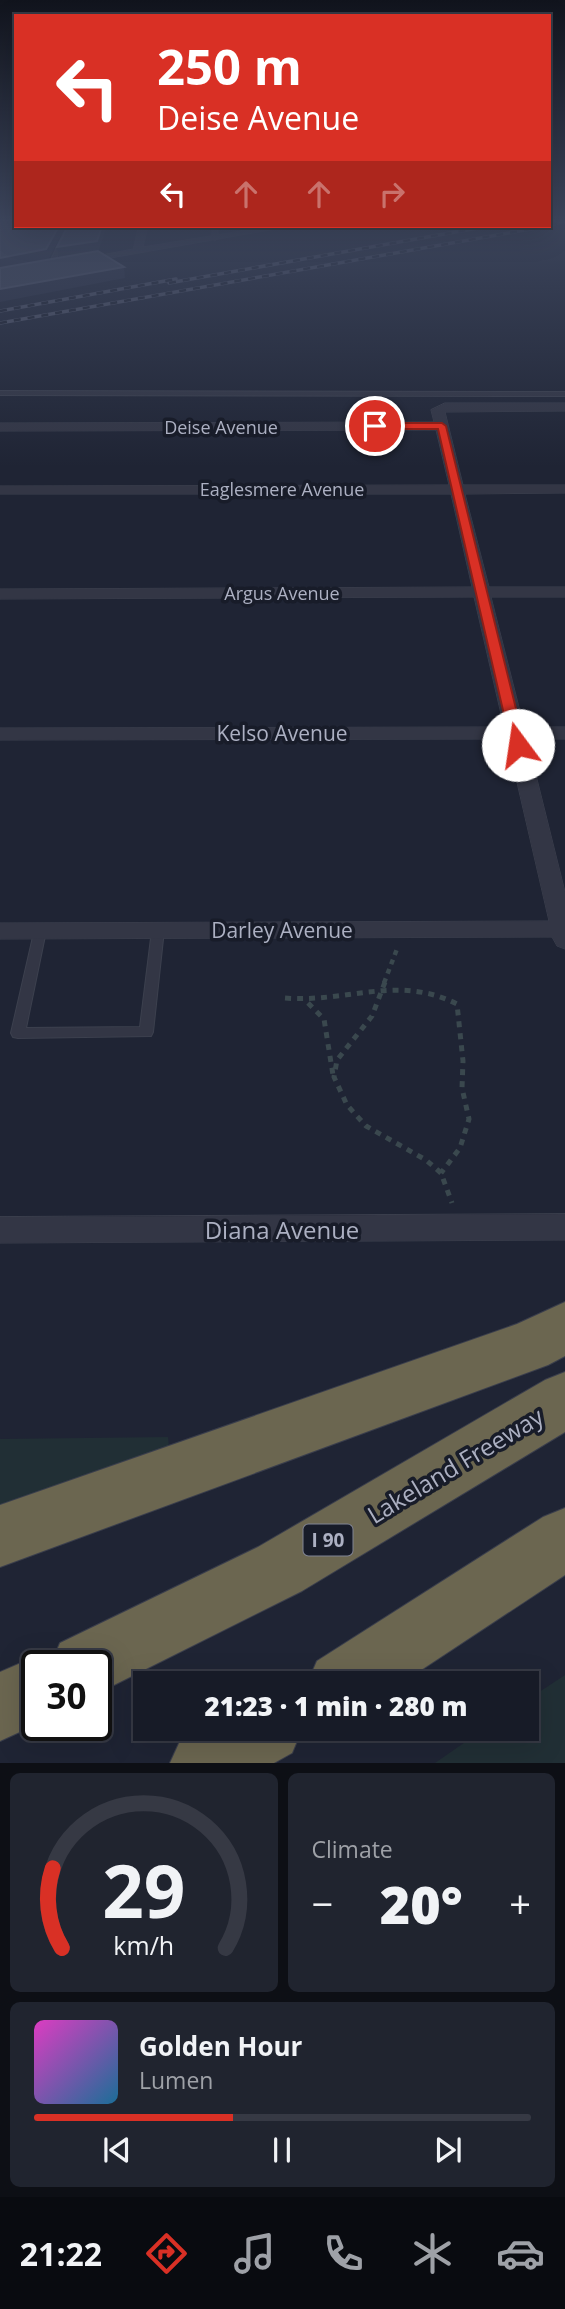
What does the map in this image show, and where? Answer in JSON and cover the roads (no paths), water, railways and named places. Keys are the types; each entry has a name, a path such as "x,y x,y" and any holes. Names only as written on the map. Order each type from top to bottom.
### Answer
{"highway":[{"path":"0,1536 516,1351 565,1328"},
{"name":"Lakeland Freeway","path":"112,1652 280,1569 565,1400"},
{"path":"360,1671 565,1539"},
{"path":"0,1707 21,1697"},
{"path":"205,1763 246,1741"}],"street":[{"path":"564,933 438,410 445,407 565,407"},
{"name":"Deise Avenue","path":"0,427 442,426"},
{"name":"Eaglesmere Avenue","path":"0,490 565,489"},
{"name":"Argus Avenue","path":"0,594 565,592"},
{"name":"Kelso Avenue","path":"0,734 565,733"},
{"name":"Darley Avenue","path":"0,931 564,933"},
{"name":"Diana Avenue","path":"0,1230 565,1227"}],"lane":[{"path":"0,393 565,394"},
{"path":"40,931 18,1033 146,1032 158,930"}],"railway":[{"path":"0,311 48,302"},
{"path":"0,323 117,302"}]}
